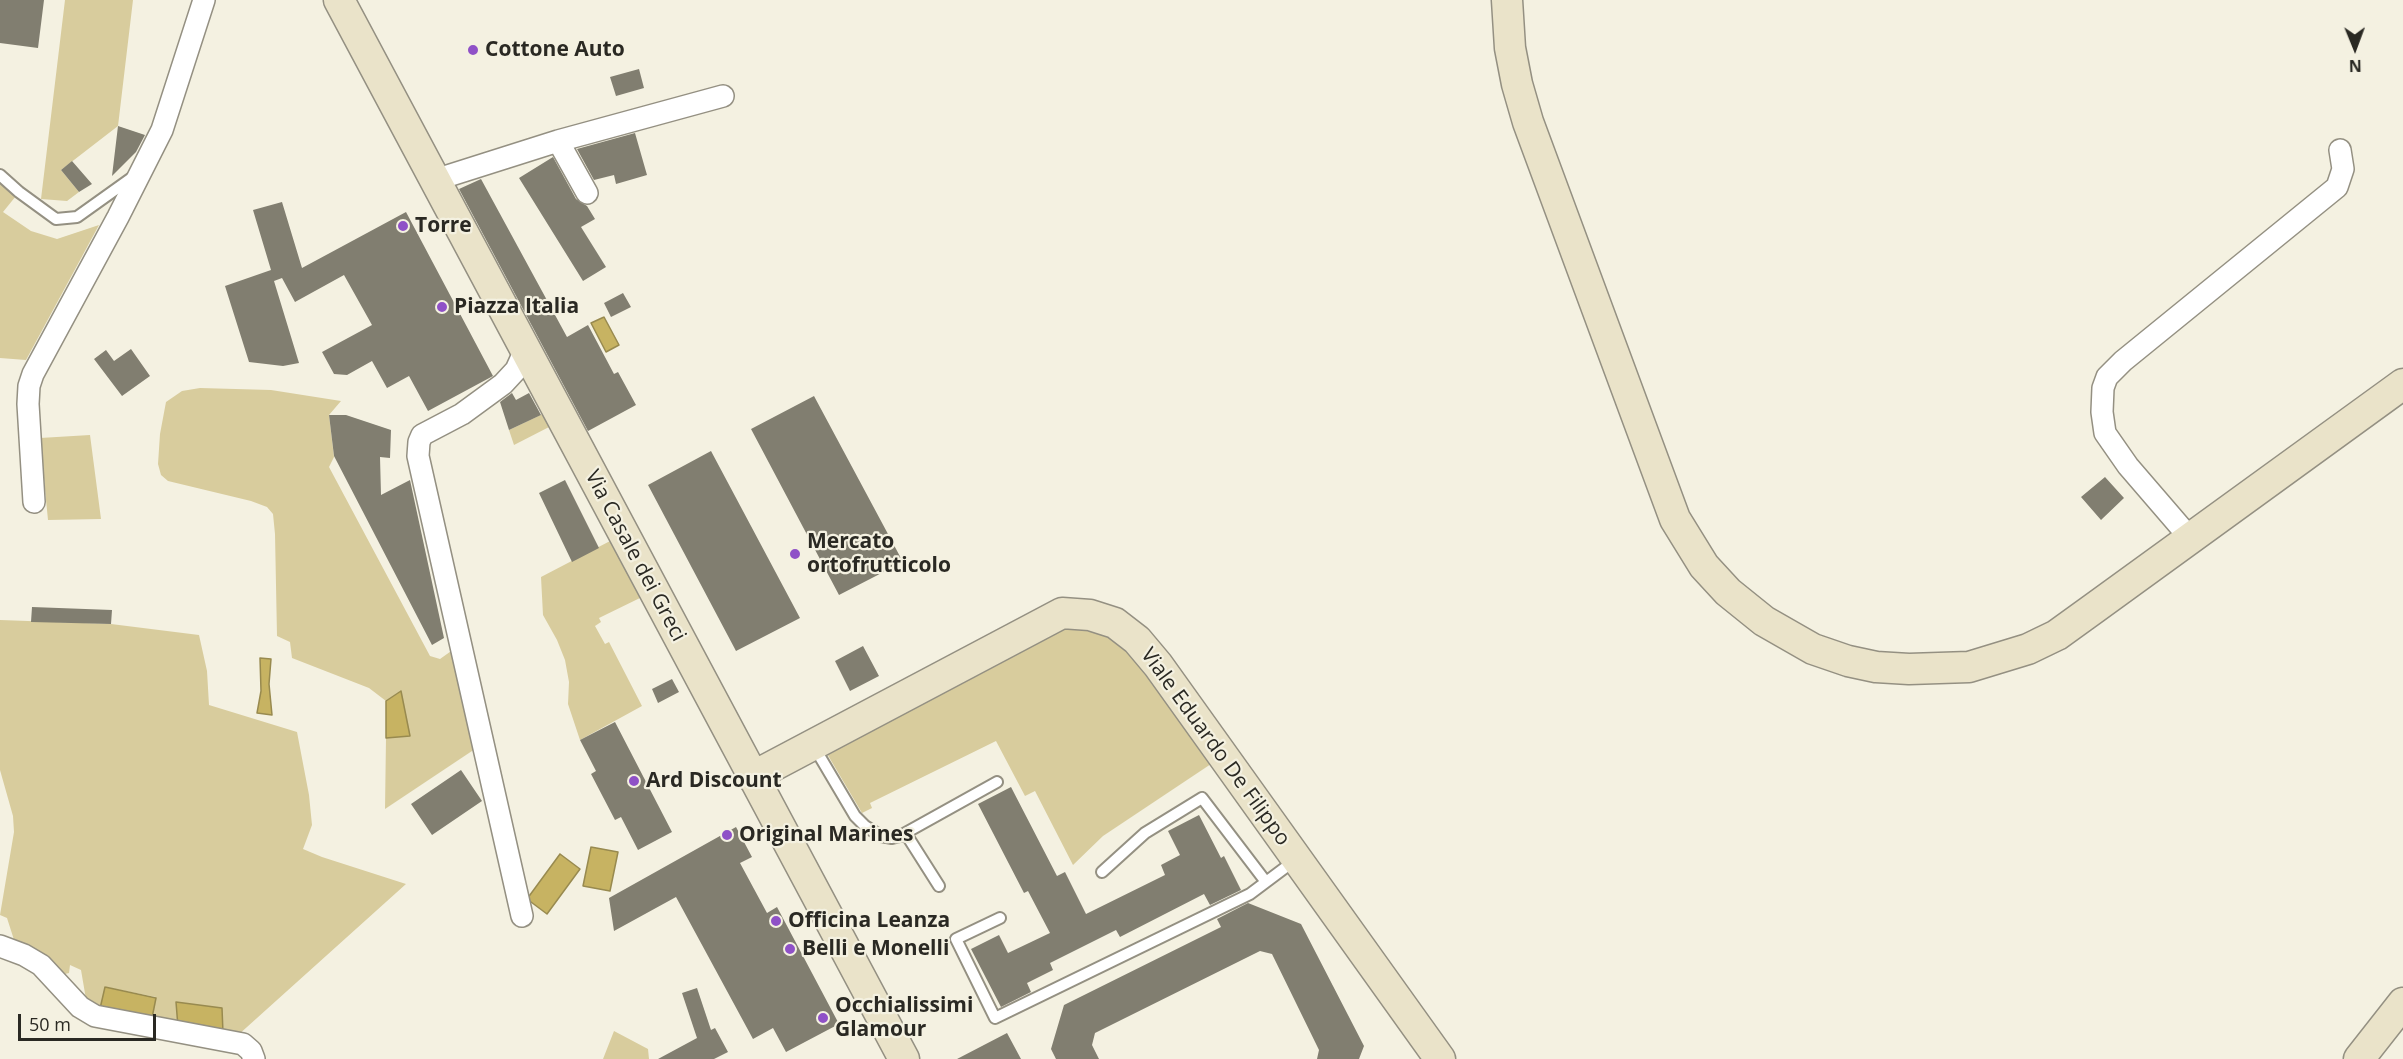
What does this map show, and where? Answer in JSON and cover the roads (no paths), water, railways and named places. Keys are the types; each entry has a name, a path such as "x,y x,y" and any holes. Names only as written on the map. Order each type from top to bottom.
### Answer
{"street":[{"path":"34,502 28,404 29,386 33,374 162,130 204,0"},
{"name":"Via Casale dei Greci","path":"339,0 904,1059"},
{"path":"1507,0 1510,48 1528,122 1675,519 1704,566 1747,609 1788,636 1813,649 1848,661 1876,667 1909,669 1969,667 2028,649 2057,634 2403,384"},
{"path":"435,180 558,141 723,96"},
{"path":"558,141 586,193"},
{"path":"2190,538 2128,466 2105,433 2102,412 2103,388 2107,377 2123,361 2337,186 2343,169 2340,150"},
{"path":"522,916 418,456 418,442 422,435 462,414 503,384 516,369 525,350"},
{"name":"Viale Eduardo De Filippo","path":"752,777 1062,613 1090,615 1115,623 1144,648 1440,1059"},
{"path":"0,946 24,955 41,965 80,1007 95,1016 243,1044 251,1051 254,1059"},
{"path":"2359,1059 2403,1003"}],"lane":[{"path":"0,175 56,219 77,217 140,172"},
{"path":"813,745 855,816 865,826 881,836 892,838 906,834 997,782"},
{"path":"1102,872 1145,833 1202,798 1266,882"},
{"path":"906,834 939,886"},
{"path":"1000,918 956,939 995,1018 1250,894 1297,859"}],"place":[{"name":"Cottone Auto","path":"473,50"},
{"name":"Torre","path":"403,226"},
{"name":"Piazza Italia","path":"442,307"},
{"name":"Mercato ortofrutticolo","path":"795,554"},
{"name":"Ard Discount","path":"634,781"},
{"name":"Original Marines","path":"727,835"},
{"name":"Officina Leanza","path":"776,921"},
{"name":"Belli e Monelli","path":"790,949"},
{"name":"Occhialissimi Glamour","path":"823,1018"}]}
